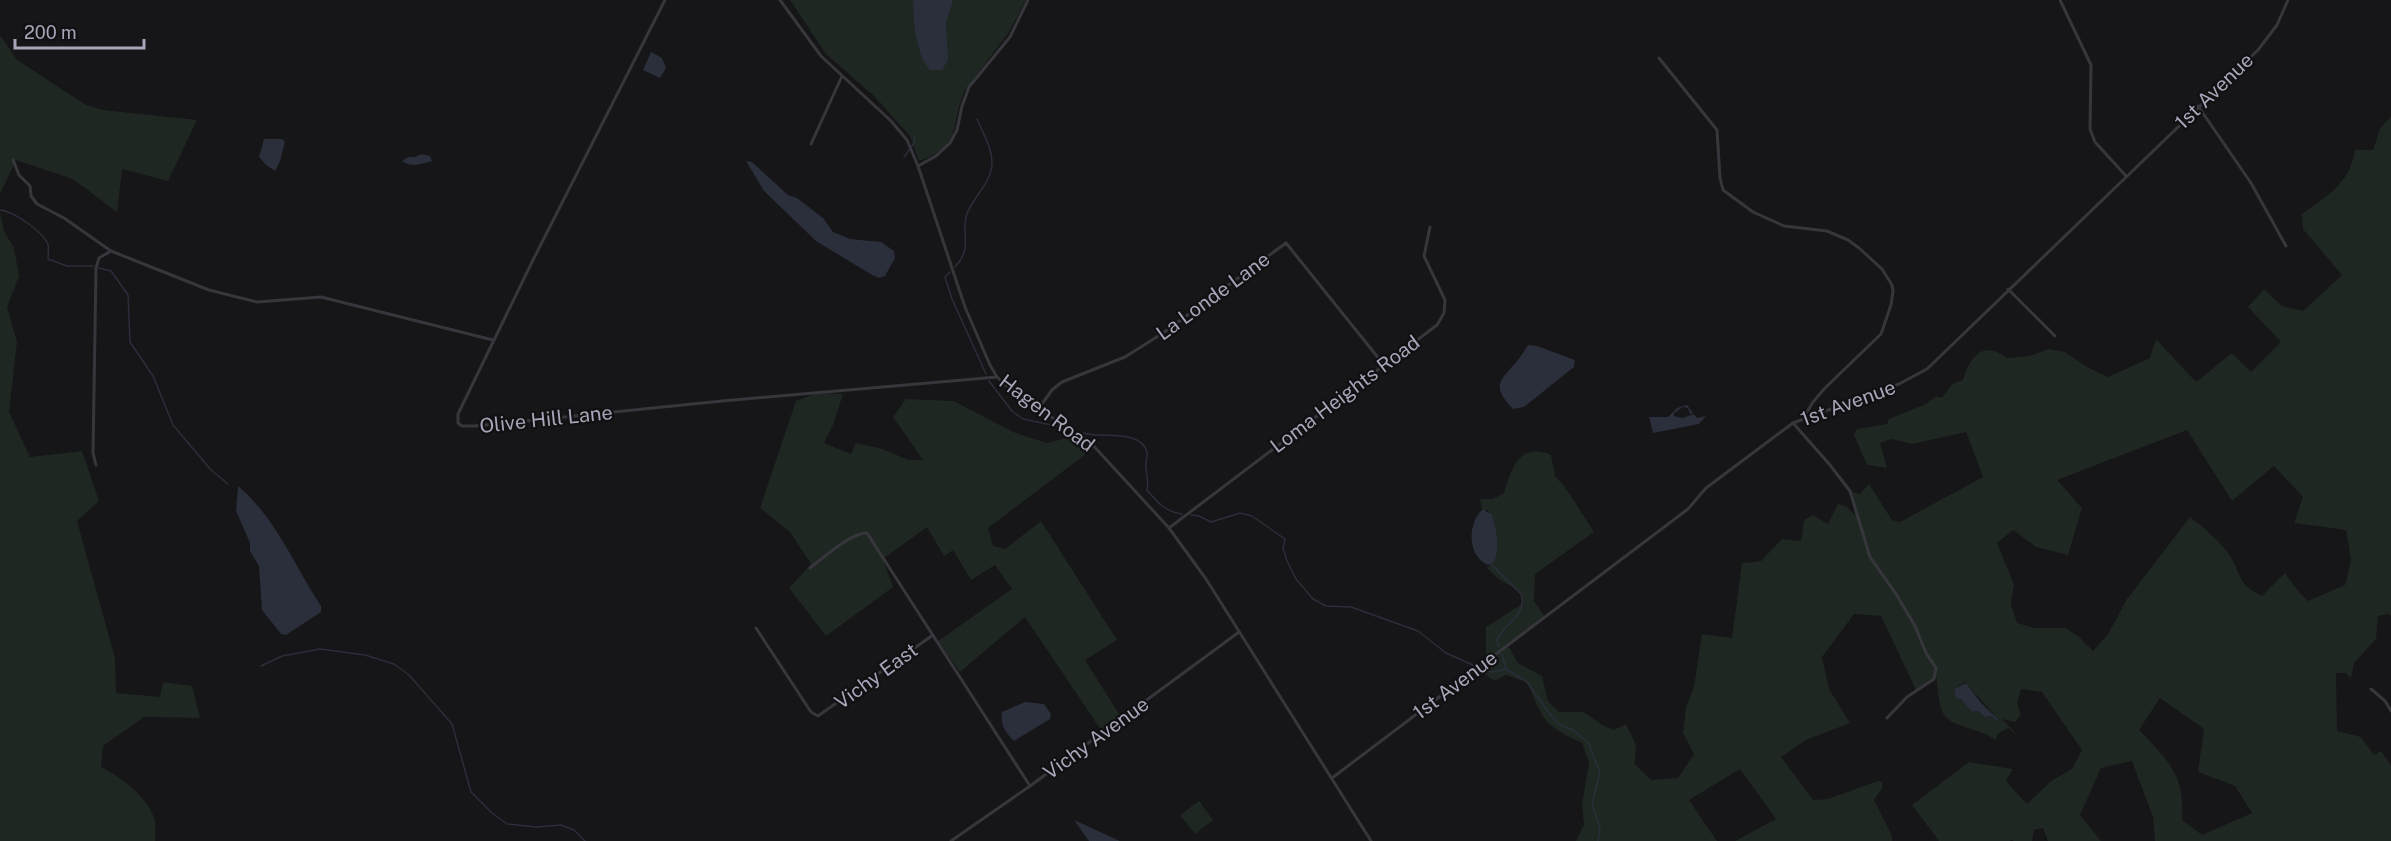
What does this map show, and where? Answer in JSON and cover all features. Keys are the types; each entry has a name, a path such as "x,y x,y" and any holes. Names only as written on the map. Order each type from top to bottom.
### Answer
{"street":[{"name":"Olive Hill Lane","path":"665,0 493,340 458,414 458,423 462,426 997,376"},
{"name":"Hagen Road","path":"780,0 821,56 891,121 908,143 914,154 965,307 997,376 1014,393 1089,442 1189,552 1371,841"},
{"path":"918,166 936,156 950,143 957,130 969,87 1010,37 1028,0"},
{"path":"2060,0 2091,65 2090,129 2092,138 2126,177"},
{"name":"1st Avenue","path":"1332,778 1688,509 1706,488 1793,423 1918,375 2269,37 2288,0"},
{"path":"1659,58 1717,130 1723,190 1753,212 1784,226 1827,231 1848,240 1882,269 1892,285 1891,305 1881,334 1813,402 1804,417"},
{"path":"811,144 842,76"},
{"path":"2198,105 2251,183 2286,246"},
{"path":"13,160 19,175 30,186 31,196 37,204 64,218 111,251 209,290 257,302 321,297 493,340"},
{"name":"Loma Heights Road","path":"1169,528 1437,325 1444,313 1445,300 1424,256 1430,227"},
{"name":"La Londe Lane","path":"1039,408 1052,390 1062,382 1125,357 1163,333 1286,243 1384,364"},
{"path":"96,465 93,453 96,268 99,258 111,251"},
{"path":"2008,289 2055,336"},
{"path":"1793,423 1850,491 1870,557 1915,626 1926,653 1936,668 1934,679 1907,697 1887,718"},
{"name":"Vichy East","path":"810,568 853,537 862,532 867,533 1030,786"},
{"name":"Vichy East","path":"756,628 811,712 818,716 933,635"},
{"name":"Vichy Avenue","path":"951,841 1030,786 1239,632"},
{"path":"2371,689 2385,701 2391,711"}],"shaded area":[{"path":"790,0 1026,0 1009,32 964,92 949,142 943,149 919,161 910,136 875,97 826,54"},
{"path":"0,35 17,60 86,105 103,110 197,120 168,181 122,169 117,212 73,179 16,160 0,194"},
{"path":"2391,116 2391,616 2389,614 2378,616 2376,639 2354,663 2351,678 2346,673 2336,673 2337,731 2361,737 2374,755 2381,751 2391,765 2391,841 2155,841 2153,817 2132,761 2101,768 2080,815 2101,841 2048,841 2043,828 2034,830 2032,841 2013,841 2013,839 2010,841 1939,841 1912,805 1969,762 2013,769 2006,781 2027,804 2051,781 2072,769 2082,750 2042,692 2021,689 2017,703 2021,715 2015,722 2002,719 2020,738 2008,728 1999,733 1995,740 1981,732 1952,722 1941,709 1936,676 1916,690 1881,616 1854,614 1822,657 1829,689 1850,723 1806,740 1781,757 1813,800 1828,799 1878,781 1882,782 1882,788 1874,800 1892,836 1892,841 1735,841 1776,819 1740,769 1689,800 1717,841 1576,841 1584,825 1582,805 1589,762 1582,743 1559,731 1546,720 1527,682 1506,675 1494,681 1480,670 1486,661 1486,627 1522,604 1522,599 1519,592 1487,568 1496,555 1497,548 1488,510 1482,510 1480,499 1493,499 1504,493 1518,460 1532,452 1551,455 1555,476 1565,487 1594,532 1535,574 1534,601 1545,617 1508,645 1518,663 1542,676 1548,701 1559,712 1584,712 1602,725 1614,730 1626,724 1636,745 1635,764 1651,780 1678,778 1694,754 1683,733 1686,707 1694,687 1702,634 1732,638 1742,563 1761,561 1782,539 1801,541 1804,520 1813,515 1828,524 1838,504 1846,506 1856,516 1852,492 1860,494 1869,484 1892,520 1900,522 1983,477 1966,432 1912,444 1891,439 1880,443 1887,468 1867,465 1854,435 1857,429 1887,424 1889,419 1926,404 1936,396 1942,398 1952,384 1963,380 1969,364 1984,351 1991,350 2007,358 2029,356 2049,349 2065,352 2087,367 2108,377 2150,358 2156,339 2196,382 2232,353 2251,372 2281,342 2248,307 2264,289 2282,306 2303,311 2342,275 2303,229 2302,214 2329,194 2343,180 2355,150 2373,150 2380,129","holes":["2187,430 2232,501 2274,466 2303,497 2294,523 2346,530 2351,560 2345,585 2308,601 2285,573 2262,596 2247,587 2224,548 2190,517 2127,599 2108,634 2093,651 2066,628 2035,628 2017,623 2011,604 2014,584 1997,543 2013,530 2036,547 2068,555 2082,508 2057,480","1965,682 1997,718 1985,717 1978,711 1972,712 1961,699 1956,697 1954,689","2160,698 2204,729 2198,772 2235,786 2252,813 2202,835 2182,820 2181,791 2178,780 2167,760 2139,730"]},
{"path":"0,212 4,231 14,248 19,276 7,307 17,342 9,412 30,457 82,451 99,501 77,521 115,658 116,693 160,697 163,682 192,686 200,718 144,717 103,746 101,767 126,783 148,805 155,822 155,841 0,841"},
{"path":"818,393 843,394 833,425 824,443 851,454 856,443 883,449 908,460 923,460 893,417 906,399 954,401 1013,432 1047,443 1075,436 1090,451 988,528 993,546 1005,549 1041,521 1117,640 1085,660 1121,717 1101,730 1025,617 960,672 938,641 1012,589 995,565 971,580 953,550 944,556 927,527 883,559 893,587 826,636 789,588 811,564 790,532 760,508 796,401"},
{"path":"1199,801 1213,820 1195,834 1180,815"}],"water":[{"path":"913,0 953,0 946,23 948,60 942,70 930,70 921,55 916,36"},
{"path":"651,52 662,58 666,68 660,78 643,70"},
{"path":"264,139 282,139 285,142 275,171 259,157"},
{"path":"421,154 430,156 432,161 413,165 402,161 408,157"},
{"path":"746,161 752,162 788,195 797,198 823,218 833,232 850,239 881,242 894,251 895,258 885,276 879,278 872,275 816,241 764,191"},
{"path":"1528,345 1575,360 1574,367 1524,407 1513,409 1502,394 1500,384"},
{"path":"1687,405 1693,413 1690,414 1688,408 1683,407 1674,413 1674,416 1682,418 1694,414 1697,418 1706,416 1699,424 1653,433 1649,417 1668,417 1677,408"},
{"path":"238,486 274,527 321,606 321,612 286,635 281,634 262,610 259,566 250,551 250,543 236,511"},
{"path":"1483,509 1492,515 1497,538 1494,562 1488,565 1476,554 1472,539 1474,522"},
{"path":"1966,683 1982,704 1997,718 1997,721 1991,716 1985,717 1978,711 1972,712 1961,699 1956,698 1954,689"},
{"path":"1025,702 1044,704 1051,714 1050,719 1014,741 1004,728 1002,712"},
{"path":"1074,820 1120,841 1089,841"}],"waterway":[{"path":"955,267 964,253 967,214 986,183 991,170 992,163 987,141 977,119"},
{"path":"904,157 914,143 915,136"},
{"path":"0,210 19,218 40,233 48,244 48,259 67,266 93,266"},
{"path":"99,268 111,271 128,295 130,342 153,376 173,425 211,470 228,484"},
{"path":"950,272 945,277 952,299 986,374"},
{"path":"989,381 1012,411 1023,419 1065,428"},
{"path":"1083,433 1128,437 1137,440 1147,452 1147,490 1167,509 1182,514"},
{"path":"1191,515 1211,522 1240,513 1252,516 1285,539 1283,548 1287,561 1296,579 1313,599 1326,606 1351,607 1418,631 1446,653 1475,666"},
{"path":"1491,564 1521,594 1522,601 1518,613 1500,634 1497,640 1499,647"},
{"path":"261,666 282,656 320,649 365,655 394,664 409,675 452,724 471,792 492,813 507,824 536,827 561,825 574,830 585,841"},
{"path":"1502,654 1506,669 1527,682 1558,724 1573,730 1588,742 1600,773 1592,803 1600,829 1598,841"},
{"path":"1480,670 1493,672 1506,669"}]}
